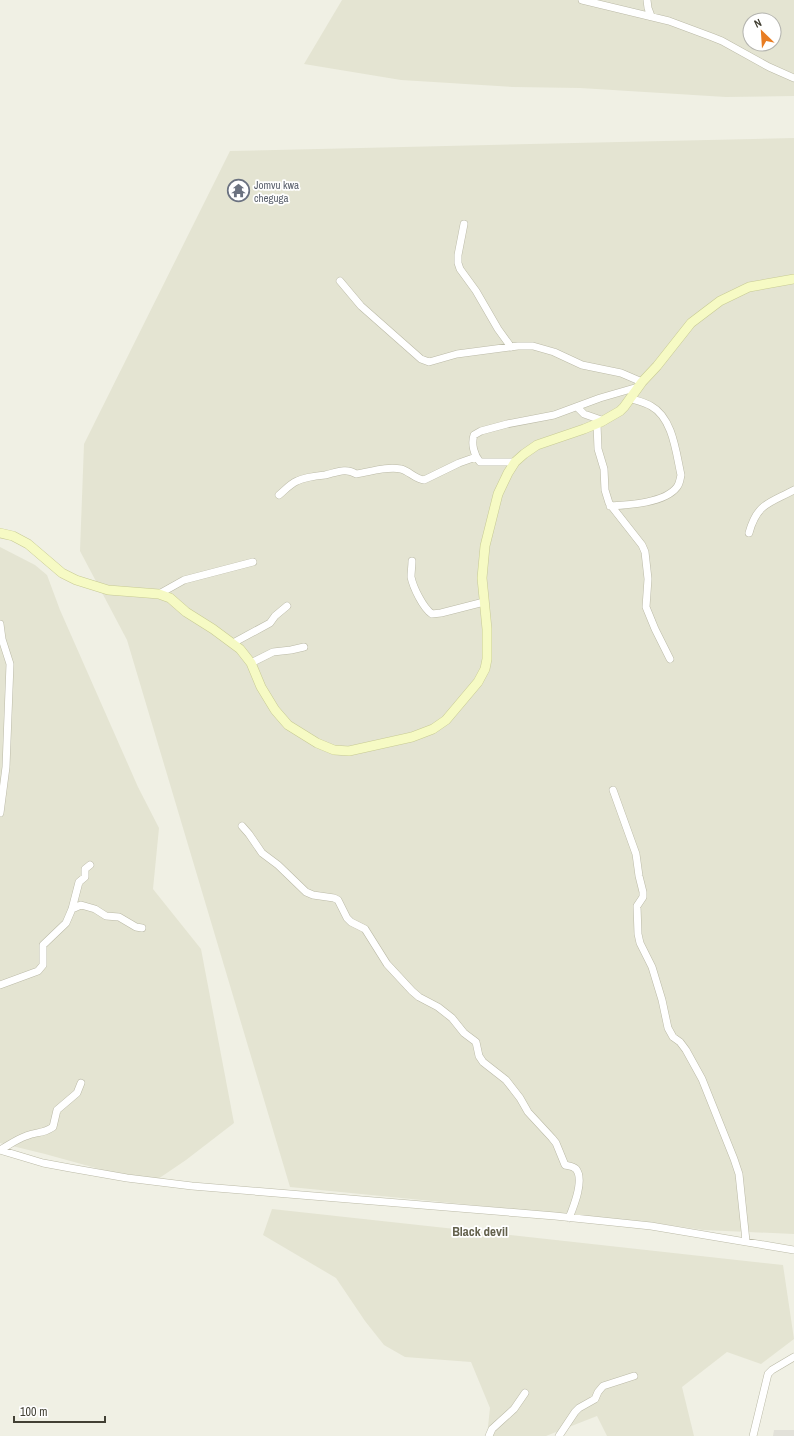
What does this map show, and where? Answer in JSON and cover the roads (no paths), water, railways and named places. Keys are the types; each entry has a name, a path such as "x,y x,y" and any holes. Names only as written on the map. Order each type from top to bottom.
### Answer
{"main road":[{"path":"0,533 13,536 28,544 62,573 76,580 108,590 159,594 170,598 186,612 240,649 251,663 261,687 274,710 288,725 317,743 334,750 349,751 407,739 427,732 440,725 454,711 478,682 485,669 487,659 487,629 482,578 485,546 498,494 515,462 537,444 600,422 620,411 691,322 720,301 749,287 794,279"}],"street":[{"path":"582,0 669,21 722,41 769,67 794,78"},
{"path":"647,0 651,16"},
{"path":"464,224 458,255 460,269 511,346"},
{"path":"340,281 361,306 402,341 418,357 426,362 453,354 511,346 524,346 554,352 582,365 621,373 640,385"},
{"path":"515,462 481,462 476,457 473,438 474,434 478,431 507,424 554,415 640,385"},
{"path":"610,506 630,505 653,500 674,490 678,486 680,480 674,438 669,427 651,406 630,398"},
{"path":"577,407 583,414 600,422 596,438 604,470 607,497 610,506 642,545 645,552 648,579 646,607 652,624 670,659"},
{"path":"279,495 291,484 298,481 335,472 352,471 356,474 374,470 400,469 418,479 424,480 459,463 476,457"},
{"path":"749,533 752,523 762,508 775,499 794,490"},
{"path":"412,561 411,575 413,583 423,604 432,614 484,602"},
{"path":"159,594 184,580 253,562"},
{"path":"233,643 270,623 275,616 287,606"},
{"path":"0,624 2,638 10,664 6,766 0,813"},
{"path":"251,663 273,652 304,647"},
{"path":"613,790 636,854 643,892 643,897 637,906 638,934 640,943 652,967 662,1000 668,1028 693,1061 707,1089 734,1159 741,1190 746,1241"},
{"path":"242,826 262,853 278,865 306,892 313,895 338,900 347,918 351,922 365,929 387,964 412,991 419,997 438,1007 452,1018 464,1033 476,1042 479,1056 483,1062 498,1072 506,1080 520,1098 528,1112 556,1143 565,1164 573,1167 577,1171 579,1180 577,1195 568,1218"},
{"path":"0,985 38,971 43,965 44,945 66,923 72,909 79,882 85,877 85,869 90,865"},
{"path":"72,909 81,905 95,909 106,916 119,918 136,927 142,928"},
{"path":"0,1150 26,1136 43,1133 53,1127 57,1110 77,1093 81,1083"},
{"path":"0,1150 43,1163 63,1167 184,1186 651,1226 794,1250"},
{"path":"753,1436 768,1374 794,1356"},
{"path":"559,1436 575,1412 595,1399 603,1386 634,1376"},
{"path":"489,1436 492,1428 514,1409 525,1393"}],"place":[{"name":"Jomvu kwa cheguga","path":"238,191"}],"district":[{"name":"Black devil","path":"480,1231"}]}
